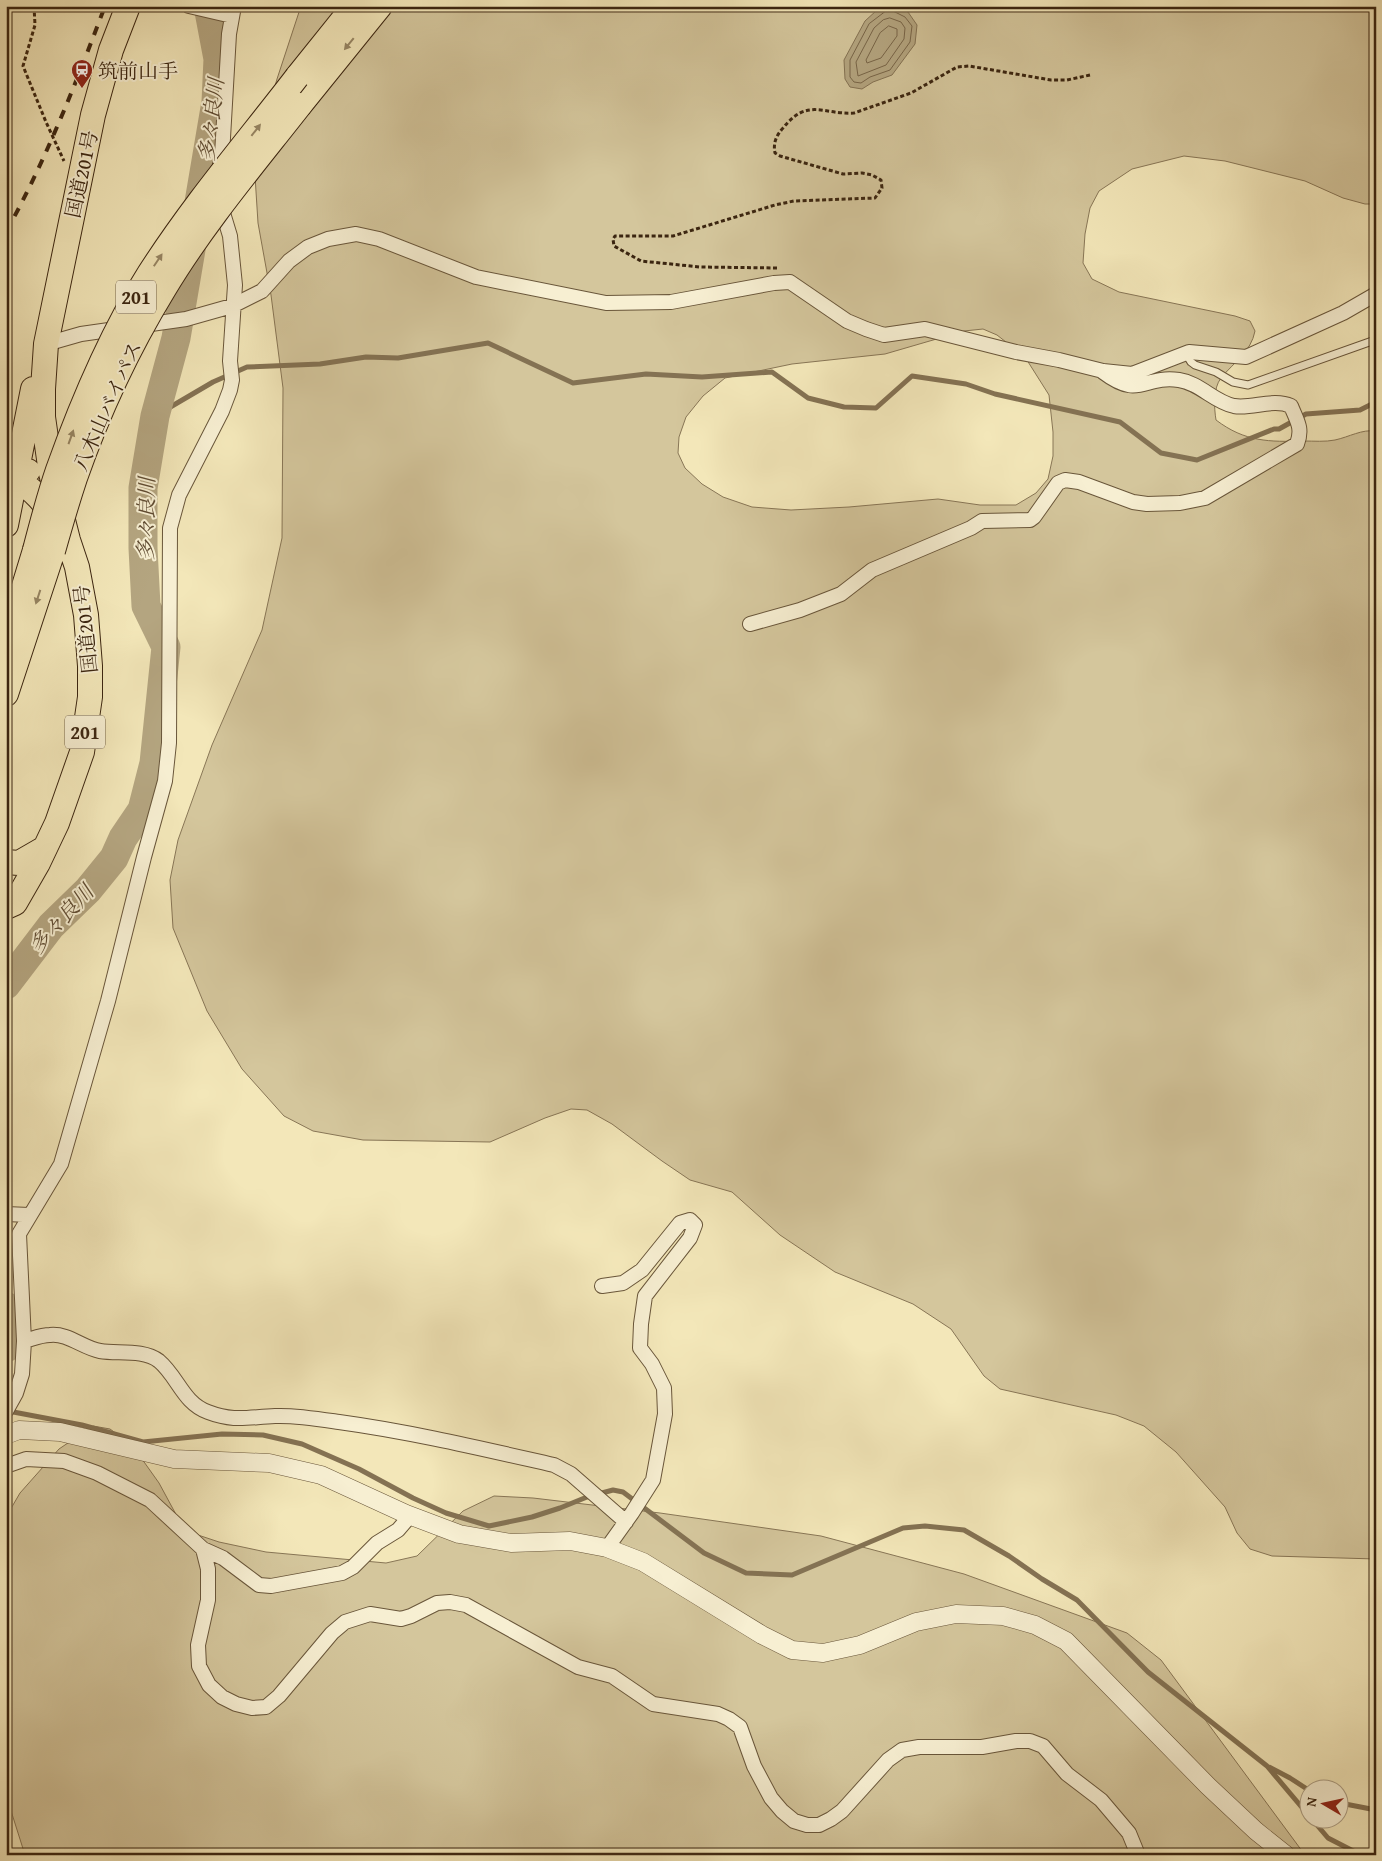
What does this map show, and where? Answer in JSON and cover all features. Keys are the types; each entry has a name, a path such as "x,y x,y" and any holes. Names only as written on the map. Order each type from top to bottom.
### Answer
{"highway":[{"name":"国道201号","path":"6,525 36,371 46,344 93,115 111,50 128,6"},
{"name":"八木山バイパス","path":"6,643 52,547 58,472 78,417 122,322 148,276 177,233 354,6"},
{"name":"八木山バイパス","path":"6,694 75,478 96,422 140,332 164,288 200,236 242,179 380,6"},
{"name":"国道201号","path":"9,908 45,848 60,814 82,752 90,697 90,666 86,615 77,567 52,547 51,473 43,417 46,344"},
{"path":"51,473 40,468 28,471 16,479 32,489 47,506 52,547"},
{"path":"6,862 19,863 45,848"}],"street":[{"path":"6,1411 16,1393 22,1374 24,1341 19,1234 60,1164 75,1118 108,1001 144,856 165,781 169,743 170,528 179,495 222,411 232,380 230,361 232,306 235,285 230,236 216,187 222,155 233,11 191,7"},
{"path":"46,344 82,334 186,318 232,306 262,291 289,261 308,247 328,238 356,234 379,239 476,277 606,303 671,302 774,283 790,282 847,320 866,330 884,335 926,328 1016,352 1102,371 1132,374 1190,352 1246,357 1343,313 1376,294"},
{"path":"750,624 800,610 841,594 872,570 971,528 982,521 1030,520 1058,483 1065,480 1079,482 1132,502 1147,504 1180,503 1205,498 1297,444 1300,428 1291,406 1284,403 1234,406 1223,402 1194,385 1180,380 1160,380 1130,386 1116,382 1102,371"},
{"path":"6,1214 29,1215"},
{"path":"602,1286 623,1283 642,1270 680,1223 690,1220 695,1225 690,1238 645,1296 640,1348 652,1364 664,1388 665,1414 653,1480 607,1548"},
{"path":"24,1341 50,1335 63,1337 97,1351 141,1354 158,1360 190,1402 205,1411 222,1417 240,1419 276,1416 338,1422 434,1438 554,1465 571,1474 626,1522"},
{"path":"6,1435 19,1430 60,1432 174,1459 269,1463 321,1474 410,1516 459,1534 511,1543 570,1541 607,1548 643,1562 762,1635 792,1650 823,1653 860,1645 916,1622 956,1614 1002,1616 1035,1624 1066,1641 1208,1786 1256,1831 1286,1855"},
{"path":"6,1466 26,1458 64,1461 96,1474 150,1500 203,1548 223,1558 259,1585 271,1586 342,1573 353,1567 377,1543 398,1530 410,1516"},
{"path":"203,1548 208,1569 208,1600 198,1645 199,1666 208,1685 222,1697 236,1704 252,1708 266,1707 279,1696 332,1633 345,1622 370,1614 400,1618 411,1616 437,1603 450,1602 466,1605 578,1667 612,1676 653,1704 718,1714 729,1719 740,1727 754,1766 771,1798 794,1821 807,1825 819,1825 832,1819 842,1811 888,1760 902,1750 919,1747 982,1747 1016,1741 1030,1741 1043,1746 1067,1774 1101,1800 1129,1832 1138,1855"}],"lane":[{"path":"1186,354 1195,365 1216,372 1233,382 1248,385 1376,340"}],"path":[{"path":"34,6 35,25 23,66 66,164"},
{"path":"784,282 783,273 780,268 700,267 641,261 614,246 613,239 615,236 621,235 672,236 794,201 875,198 882,188 881,180 877,177 862,173 843,174 775,153 775,140 779,133 794,116 806,111 816,109 854,114 911,93 957,67 968,66 1051,80 1067,80 1090,75"}],"shaded area":[{"path":"301,6 1376,6 1376,204 1365,204 1343,198 1305,181 1225,161 1184,156 1132,169 1099,191 1090,208 1085,234 1083,263 1092,279 1119,292 1235,316 1250,321 1255,331 1250,345 1218,382 1215,393 1216,420 1237,433 1268,441 1331,441 1361,432 1376,431 1376,1559 1272,1556 1250,1549 1237,1533 1225,1507 1176,1452 1144,1426 1116,1415 1000,1389 984,1376 951,1329 913,1304 835,1272 780,1235 732,1192 690,1180 612,1124 587,1110 571,1109 490,1142 363,1140 313,1131 284,1116 242,1069 207,1011 173,928 170,880 178,840 212,745 262,630 282,538 283,388 271,295 258,223 254,160 277,79","holes":["983,329 997,335 1025,357 1049,395 1053,432 1053,456 1048,479 1036,493 1016,505 980,505 938,499 791,510 752,507 723,497 702,484 685,468 678,453 679,437 686,417 703,396 725,378 792,364 885,354 964,331"]},
{"path":"93,1426 110,1429 132,1445 159,1483 179,1520 198,1535 219,1542 266,1552 386,1563 417,1556 463,1511 494,1496 533,1498 660,1513 821,1536 964,1574 1127,1633 1161,1660 1305,1855 25,1855 6,1795 6,1517 20,1493 59,1449"}],"water":[{"path":"893,7 908,12 917,25 915,44 892,75 873,82 862,89 850,87 845,79 844,60 865,21 877,10"}],"waterway":[{"name":"多々良川","path":"6,985 51,926 88,890 114,858 123,838 142,810 154,763 166,647 146,606 143,548 143,488 155,416 176,338 216,102 218,59 208,6"},
{"path":"155,416 213,382 247,367 320,364 366,357 398,358 488,343 573,383 646,374 702,377 772,372 808,398 844,407 876,408 912,376 966,384 995,394 1120,422 1161,453 1197,460 1274,429 1279,429 1306,414 1360,410 1376,402"},
{"name":"多々良川","path":"6,1306 9,1334 6,1348"},
{"path":"8,1411 82,1425 143,1442 222,1434 263,1435 302,1444 359,1469 413,1498 446,1513 489,1526 532,1517 587,1497 613,1490 623,1492 704,1553 746,1573 792,1575 903,1528 925,1526 964,1530 1009,1556 1077,1600 1148,1672 1267,1766 1300,1805"},
{"path":"1269,1767 1300,1784"},
{"path":"1350,1805 1376,1810"},
{"path":"1320,1828 1328,1838 1361,1855"}],"railway":[{"path":"6,232 47,149 105,6"}],"place":[{"name":"筑前山手","path":"82,89"}]}
